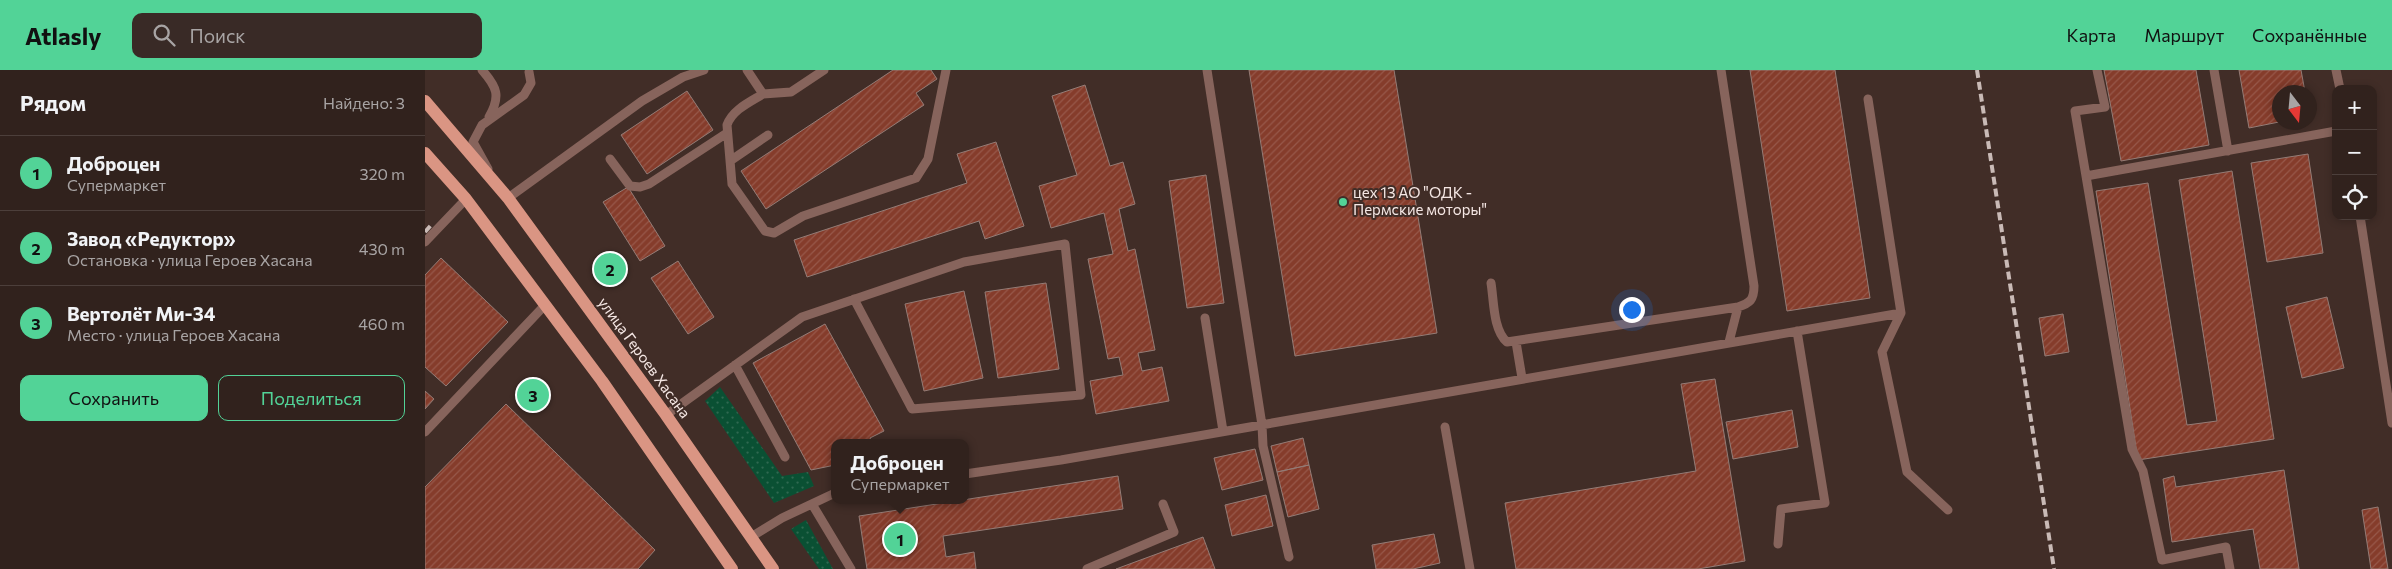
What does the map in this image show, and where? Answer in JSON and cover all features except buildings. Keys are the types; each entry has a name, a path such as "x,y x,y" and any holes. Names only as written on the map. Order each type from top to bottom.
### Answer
{"main road":[{"name":"улица Героев Хасана","path":"425,101 508,198 666,415 773,569"},
{"path":"425,153 466,199 602,381 732,569"}],"lane":[{"path":"482,70 492,81 497,96 495,106 486,121"},
{"path":"508,198 642,101 683,74 704,70"},
{"path":"747,70 763,94"},
{"path":"824,70 791,92 763,94 729,118 727,133 732,184 765,231 774,233 803,216 916,178 924,169 928,158 946,70"},
{"path":"1207,70 1262,424 1263,446 1289,557"},
{"path":"1491,283 1501,337 1507,342 1737,307 1750,303 1754,296 1754,286 1721,70"},
{"path":"2097,70 2105,107 2075,111 2132,449 2143,471 2165,569"},
{"path":"2214,70 2228,151"},
{"path":"2337,70 2339,85"},
{"path":"496,184 473,142 479,127 524,95 531,83 529,72"},
{"path":"1868,99 1901,312 1882,352 1907,472 1948,510"},
{"path":"2086,176 2332,132"},
{"path":"610,159 630,186 640,187 649,184 727,133"},
{"path":"730,161 768,135"},
{"path":"425,242 466,199"},
{"path":"2361,220 2392,423"},
{"path":"666,415 802,317 855,299 964,262 1065,244 1081,396 911,409 855,299"},
{"path":"425,432 545,305"},
{"path":"1729,342 1737,307"},
{"path":"969,473 1061,460 1901,312"},
{"path":"1205,318 1223,431"},
{"path":"1778,544 1781,509 1825,502 1797,331"},
{"path":"1516,342 1522,378"},
{"path":"735,365 785,457"},
{"path":"1445,427 1470,569"},
{"path":"751,537 782,518 831,496"},
{"path":"812,504 851,569"},
{"path":"1087,569 1174,532 1163,504"},
{"path":"2162,560 2226,547 2230,569"}],"green space":[{"path":"720,387 782,476 808,472 814,486 774,503 705,401"},
{"path":"806,520 833,569 819,569 791,529"}],"railway":[{"path":"1977,70 2054,569"},
{"path":"425,232 432,224"}],"place":[{"name":"цех 13 АО \"ОДК - Пермские моторы\"","path":"1343,202"},
{"name":"Завод «Редуктор»","path":"610,269"},
{"name":"Вертолёт Ми-34","path":"533,395"},
{"name":"Доброцен","path":"900,539"}]}
